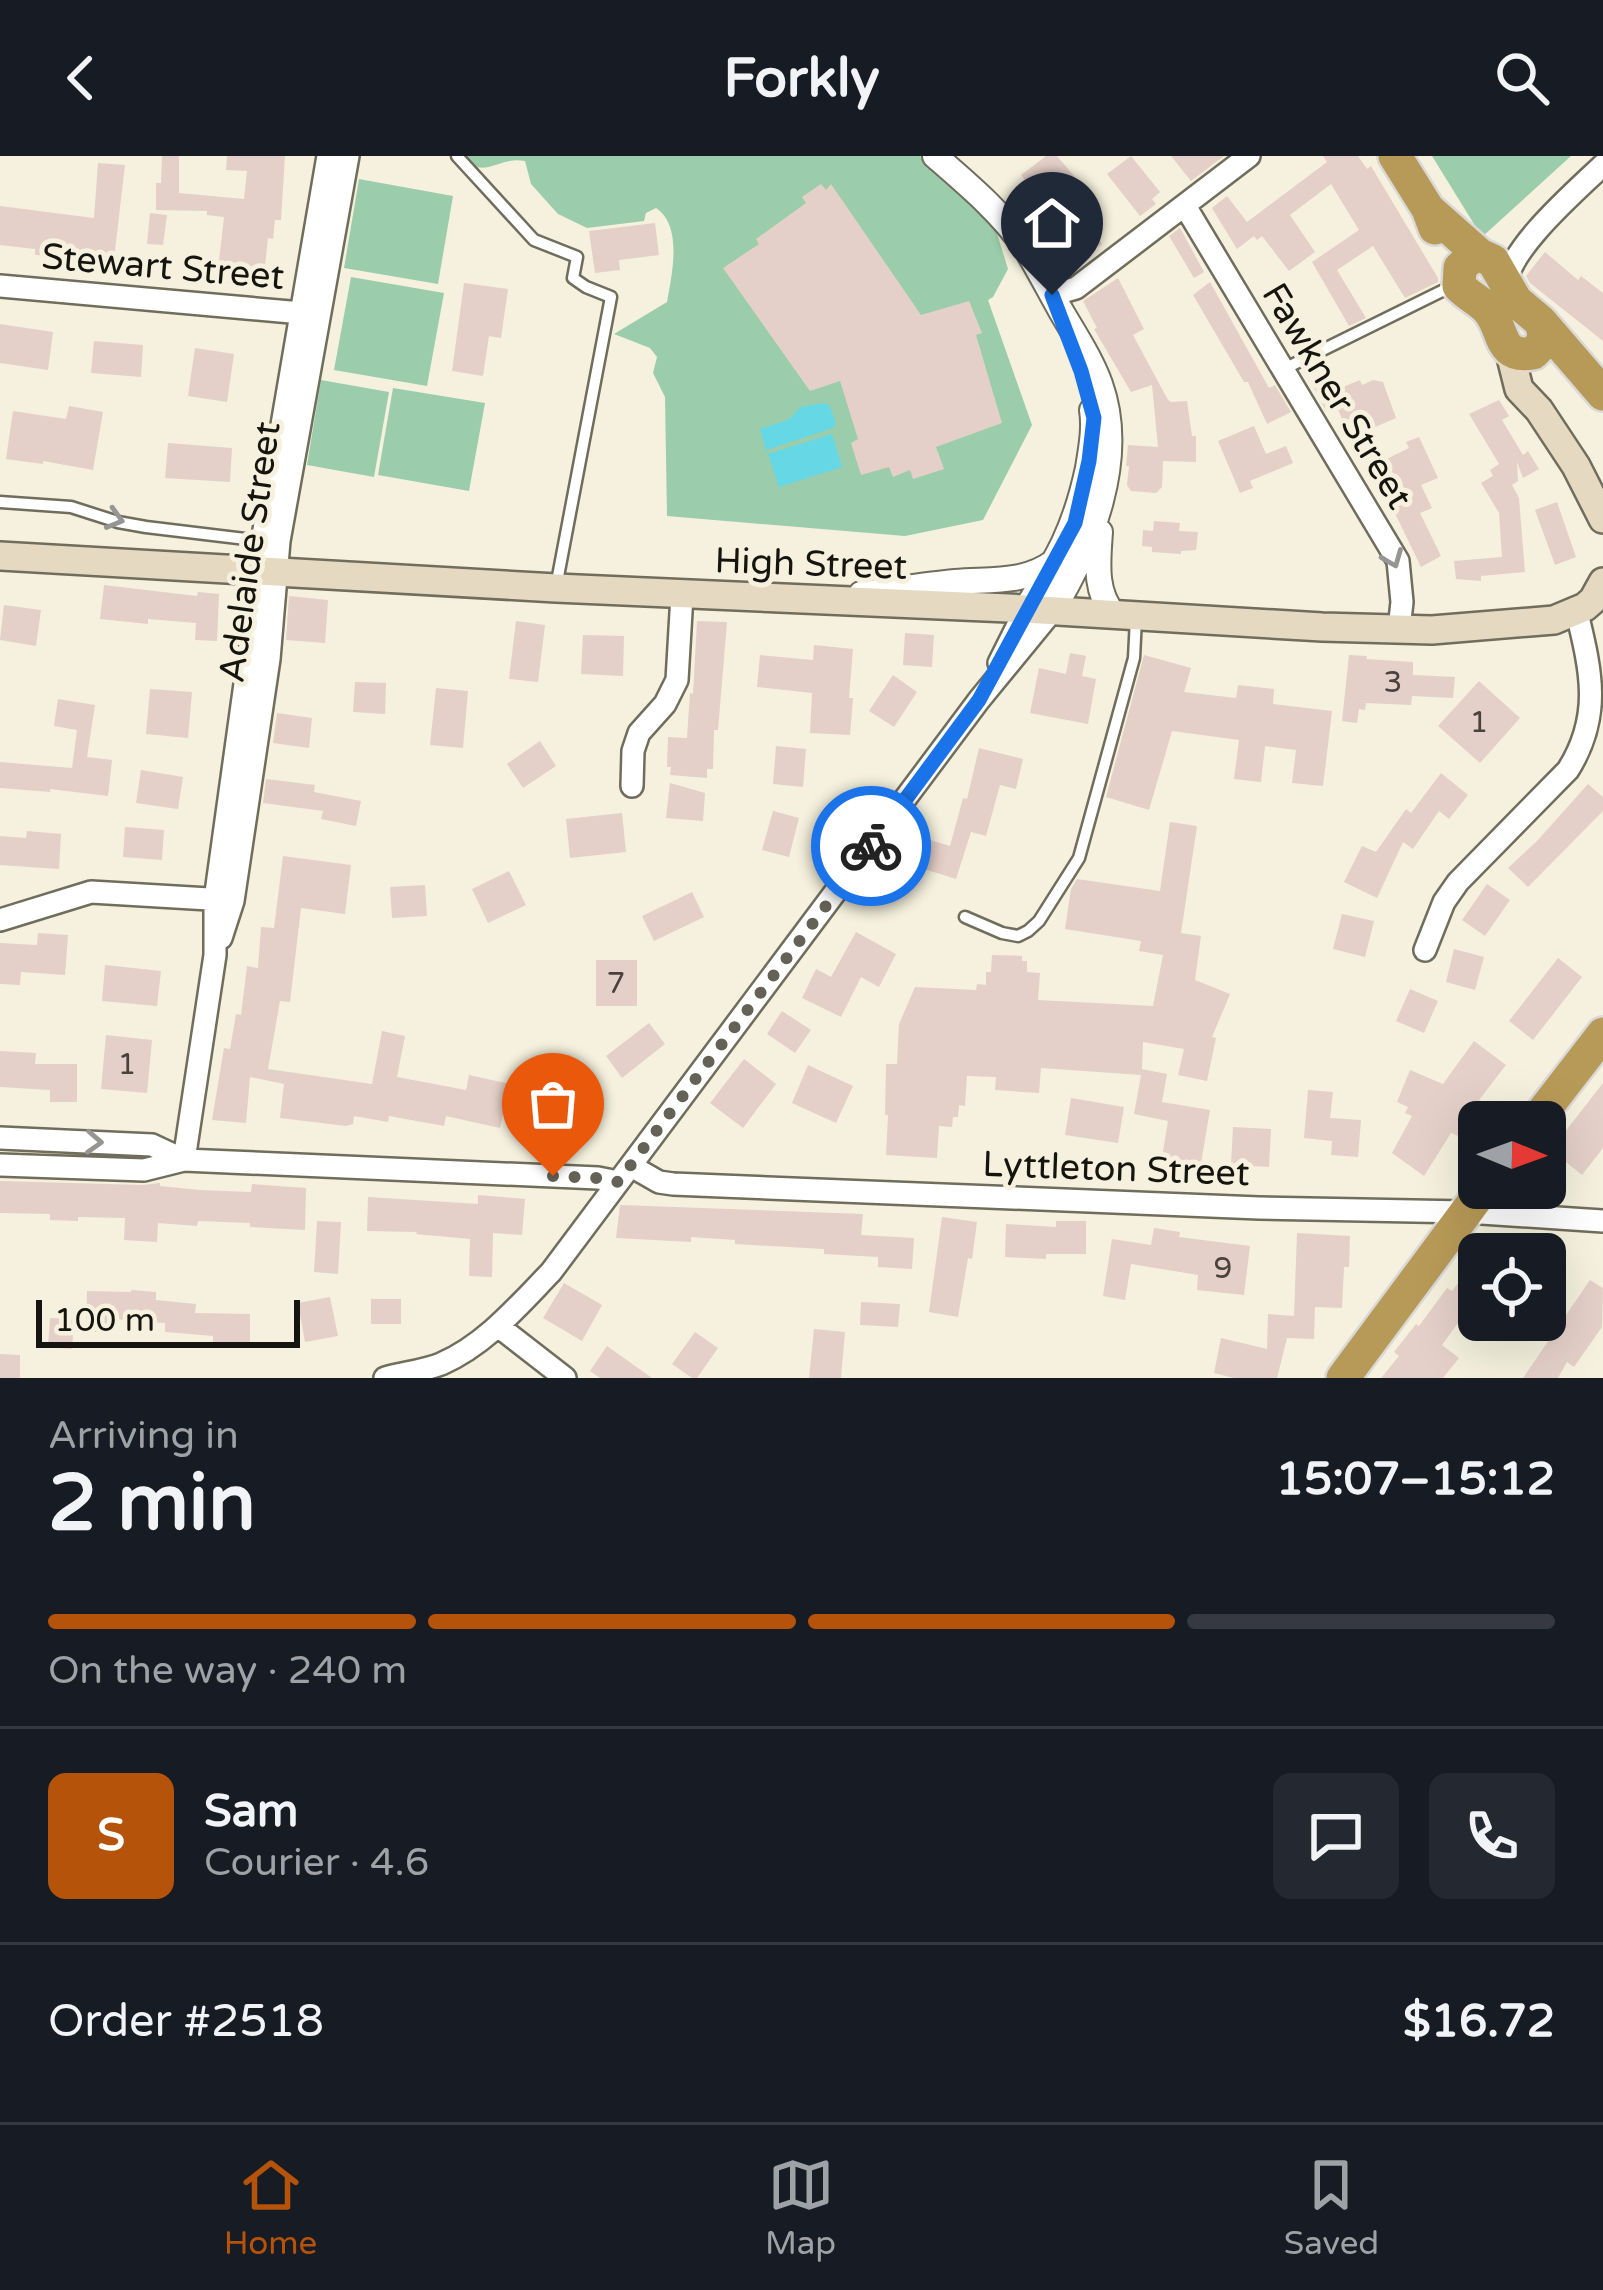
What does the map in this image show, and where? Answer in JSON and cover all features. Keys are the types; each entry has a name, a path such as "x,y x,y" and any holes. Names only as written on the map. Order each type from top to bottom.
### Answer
{"highway":[{"path":"1395,156 1428,209 1459,286 1528,345 1600,392"},
{"path":"1428,209 1491,266 1522,308 1528,345"},
{"path":"1459,286 1460,268 1470,258 1491,266"},
{"path":"1551,1101 1603,1034"},
{"path":"1343,1378 1468,1209"}],"main road":[{"path":"1528,345 1539,410 1583,477 1603,519"},
{"name":"High Street","path":"0,556 1400,629 1517,625 1577,613"},
{"path":"1577,613 1593,600 1603,582"}],"street":[{"path":"934,156 1009,227 1089,361 1106,406 1108,447 1098,574 1103,599 1125,616"},
{"path":"1052,295 1076,288 1249,156"},
{"path":"1491,266 1603,164"},
{"name":"Adelaide Street","path":"184,1160 253,701 271,541 336,166"},
{"name":"Fawkner Street","path":"1185,206 1398,561 1400,629"},
{"path":"1491,266 1509,268 1545,221"},
{"name":"Stewart Street","path":"0,286 310,314"},
{"path":"1039,610 1079,508 1094,418 1052,295"},
{"path":"385,1378 436,1366 465,1352 551,1272 979,700 1086,546 1103,488"},
{"path":"830,599 1022,578 1058,559"},
{"path":"632,786 633,751 639,734 665,704 677,680 682,595"},
{"path":"1425,950 1444,902 1458,882 1568,770 1579,752 1591,716 1591,693 1577,613"},
{"path":"0,920 91,892 224,900"},
{"name":"Lyttleton Street","path":"0,1138 152,1145 184,1160"},
{"name":"Lyttleton Street","path":"0,1165 144,1170 184,1160 598,1178 625,1174 673,1184 1259,1208 1458,1201"},
{"name":"Lyttleton Street","path":"1530,1209 1603,1221"},
{"path":"497,1326 565,1378"}],"lane":[{"path":"457,156 534,239 577,257 573,278 611,297 556,588"},
{"path":"1283,370 1459,286"},
{"path":"0,502 70,507 146,527 271,541"},
{"path":"965,917 1002,933 1018,936 1028,931 1079,858 1134,658 1125,616"},
{"path":"855,868 889,884"}],"green space":[{"path":"460,156 920,156 996,230 1008,269 988,300 1032,425 983,520 905,536 667,516 665,397 653,373 657,357 650,348 614,334 667,302 674,251 670,226 656,208 646,213 644,221 587,228 558,214 531,184 525,161 484,168"},
{"path":"1432,156 1571,156 1482,237"},
{"path":"359,179 453,196 438,284 344,268"},
{"path":"351,277 444,293 427,386 334,370"},
{"path":"321,380 389,392 374,477 307,465"},
{"path":"393,388 485,403 469,491 378,475"}],"water":[{"path":"824,403 836,423 833,428 766,450 760,429 788,420 801,407"},
{"path":"832,434 842,467 779,487 768,454"}],"building":[{"path":"162,156 179,156 179,193 244,199 247,171 226,170 227,156 285,156 281,220 275,220 273,239 268,238 267,287 227,283 228,271 243,272 218,269 224,217 207,215 207,211 156,210"},
{"path":"1046,156 1057,156 1080,183 1069,193 1102,244 1068,275 1071,270 1040,221 1051,214 1021,175"},
{"path":"1131,156 1160,192 1152,199 1156,204 1140,216 1107,174"},
{"path":"1171,156 1224,156 1191,181"},
{"path":"1323,156 1358,156 1367,169 1371,166 1438,278 1405,298 1373,246 1337,270 1366,318 1349,326 1312,262 1359,230 1331,184 1290,215 1315,252 1289,271 1262,236 1257,240 1254,236 1237,249 1212,208 1227,196 1247,222 1327,162"},
{"path":"98,163 125,165 114,259 35,255 35,249 0,245 0,206 94,218"},
{"path":"821,184 826,190 831,184 921,315 969,301 982,333 976,335 1002,423 936,447 944,469 913,479 910,470 893,477 889,467 861,475 851,443 858,439 840,381 810,391 723,268 759,244 756,239 806,203 802,197"},
{"path":"150,213 167,215 163,245 147,244"},
{"path":"655,223 659,255 619,260 620,270 595,273 589,231"},
{"path":"1180,228 1204,272 1194,278 1169,236"},
{"path":"1545,252 1578,280 1581,276 1603,293 1603,341 1530,283 1526,276"},
{"path":"1118,278 1144,329 1133,335 1168,400 1187,401 1192,436 1196,436 1196,462 1163,461 1162,487 1156,493 1131,491 1126,466 1128,445 1158,447 1152,385 1131,392 1083,301"},
{"path":"1210,282 1269,388 1275,385 1291,412 1267,424 1248,382 1193,295"},
{"path":"464,283 508,289 501,338 489,336 483,376 452,371"},
{"path":"0,324 53,332 48,370 0,363"},
{"path":"94,341 143,345 141,377 91,373"},
{"path":"195,348 234,354 227,402 188,396"},
{"path":"1331,371 1338,389 1360,380 1362,385 1383,382 1396,418 1350,438 1337,407 1326,411 1310,380"},
{"path":"1499,400 1509,416 1502,420 1523,455 1528,451 1539,469 1523,478 1517,462 1518,481 1512,485 1519,498 1525,572 1481,576 1481,581 1456,579 1454,561 1502,557 1499,513 1481,483 1493,476 1490,470 1499,464 1469,414"},
{"path":"69,406 103,412 93,470 6,459 13,411 66,419"},
{"path":"1254,426 1266,454 1286,446 1293,463 1250,481 1253,488 1240,493 1218,441"},
{"path":"1419,437 1438,478 1421,485 1432,508 1420,513 1441,556 1421,567 1372,466 1409,448 1406,442"},
{"path":"168,443 232,448 230,482 165,478"},
{"path":"1557,502 1576,557 1555,565 1535,510"},
{"path":"1154,521 1180,523 1179,531 1198,532 1196,550 1152,552 1152,547 1142,546 1143,530 1153,531"},
{"path":"104,585 197,596 198,592 219,594 217,641 195,640 196,623 100,619"},
{"path":"289,596 328,600 325,643 286,640"},
{"path":"4,605 41,610 36,646 0,640"},
{"path":"516,621 545,625 538,682 509,679"},
{"path":"697,621 727,622 713,769 707,769 707,778 670,775 671,767 667,767 668,737 687,738"},
{"path":"905,633 934,635 932,667 903,665"},
{"path":"583,635 624,636 623,676 581,674"},
{"path":"814,645 853,649 850,735 810,733 812,693 757,687 760,655 813,660"},
{"path":"1070,653 1086,656 1082,676 1096,679 1088,724 1030,713 1039,668 1066,674"},
{"path":"1144,655 1191,668 1184,692 1236,698 1238,685 1274,689 1273,704 1332,711 1323,786 1292,783 1296,750 1265,746 1261,782 1234,779 1239,740 1172,731 1149,810 1106,797"},
{"path":"1349,655 1413,662 1413,675 1455,677 1453,698 1412,696 1411,705 1366,703 1365,710 1359,709 1357,723 1342,721"},
{"path":"893,675 917,692 894,727 869,711"},
{"path":"1479,681 1520,718 1480,763 1438,726"},
{"path":"355,682 386,683 385,714 353,712"},
{"path":"436,688 468,691 463,748 430,745"},
{"path":"150,689 192,692 188,738 146,734"},
{"path":"58,699 95,705 87,757 112,760 108,796 0,788 0,762 72,768 77,730 54,726"},
{"path":"277,713 312,718 309,748 273,743"},
{"path":"540,741 556,766 523,788 507,764"},
{"path":"776,746 806,749 803,787 773,784"},
{"path":"979,748 1023,759 1016,789 1000,785 986,836 971,832 956,879 921,868 930,840 950,846"},
{"path":"141,770 183,777 178,809 136,803"},
{"path":"1441,773 1468,795 1449,819 1439,811 1413,849 1403,842 1377,898 1344,882 1362,846 1376,852 1406,809 1411,813"},
{"path":"266,779 315,785 314,792 361,801 356,826 321,819 323,811 263,803"},
{"path":"670,783 705,793 703,821 666,818"},
{"path":"1588,784 1603,797 1603,811 1528,887 1508,868"},
{"path":"773,811 799,818 789,857 762,850"},
{"path":"622,813 626,852 570,858 566,819"},
{"path":"1170,822 1197,826 1181,933 1201,936 1195,980 1230,994 1212,1037 1216,1038 1207,1081 1178,1075 1184,1049 1143,1042 1142,1069 1167,1074 1162,1102 1210,1110 1201,1163 1162,1157 1168,1121 1134,1114 1141,1075 1041,1068 1039,1093 995,1090 996,1077 967,1076 965,1106 959,1105 952,1127 939,1126 937,1158 886,1155 886,1064 897,1064 899,1024 915,987 976,990 977,984 986,985 992,955 1022,956 1027,972 1040,973 1038,1000 1153,1006 1163,955 1139,951 1141,941 1065,929 1077,879 1160,891"},
{"path":"125,827 164,830 162,860 123,857"},
{"path":"27,831 61,834 59,869 0,865 0,836 26,838"},
{"path":"283,856 351,865 345,914 301,908 290,1002 280,1001 268,1069 372,1084 382,1031 405,1036 397,1077 466,1090 469,1075 510,1084 500,1128 446,1116 444,1126 389,1116 388,1122 354,1116 353,1124 346,1126 280,1118 284,1084 250,1077 246,1123 212,1120 224,1048 230,1049 236,1014 241,1015 247,966 258,968 261,927 274,928"},
{"path":"509,871 526,905 488,923 472,889"},
{"path":"1487,884 1510,900 1485,936 1462,920"},
{"path":"425,885 427,916 392,918 390,887"},
{"path":"692,892 704,917 654,941 642,916"},
{"path":"1342,914 1374,921 1365,957 1333,949"},
{"path":"856,932 896,954 879,987 861,977 841,1017 802,998 816,969 831,977"},
{"path":"38,933 68,935 65,975 21,972 20,985 0,984 0,943 37,945"},
{"path":"1454,949 1484,957 1475,990 1446,982"},
{"path":"1558,958 1582,977 1533,1040 1509,1021"},
{"path":"596,960 637,960 637,1006 596,1006"},
{"path":"105,965 161,971 157,1006 102,1001"},
{"path":"1410,989 1438,1001 1424,1033 1396,1021"},
{"path":"782,1011 811,1030 795,1053 767,1034"},
{"path":"649,1023 665,1044 622,1078 606,1056"},
{"path":"106,1035 152,1040 147,1093 101,1089"},
{"path":"1474,1041 1506,1065 1481,1101 1458,1101 1458,1136 1451,1133 1424,1176 1392,1153 1412,1116 1405,1113 1408,1107 1397,1102 1410,1070 1443,1084"},
{"path":"0,1051 36,1053 35,1064 77,1064 77,1102 50,1102 50,1090 0,1087"},
{"path":"744,1059 776,1084 743,1128 710,1103"},
{"path":"808,1065 853,1086 836,1123 792,1103"},
{"path":"541,1073 585,1078 581,1116 537,1111"},
{"path":"1603,1083 1603,1148 1582,1175 1566,1162 1566,1131"},
{"path":"1308,1090 1333,1092 1330,1118 1361,1120 1358,1157 1331,1155 1332,1141 1304,1138"},
{"path":"1071,1098 1124,1107 1118,1143 1065,1135"},
{"path":"1233,1127 1271,1129 1269,1167 1231,1165"},
{"path":"0,1181 160,1183 251,1192 252,1184 306,1188 305,1230 250,1227 250,1223 158,1223 157,1242 124,1240 125,1218 50,1220 50,1214 0,1213"},
{"path":"478,1195 525,1199 522,1235 493,1233 492,1277 469,1276 470,1239 367,1231 368,1197 478,1204"},
{"path":"620,1205 863,1214 861,1235 914,1238 912,1269 878,1267 878,1257 824,1254 824,1249 691,1237 691,1242 616,1238"},
{"path":"942,1217 977,1222 958,1317 929,1312"},
{"path":"317,1221 341,1222 338,1274 314,1272"},
{"path":"1056,1221 1086,1221 1086,1254 1005,1257 1006,1224 1056,1227"},
{"path":"1154,1228 1180,1232 1179,1237 1250,1246 1244,1295 1197,1290 1198,1275 1131,1264 1125,1300 1103,1296 1112,1239 1151,1245"},
{"path":"1297,1233 1350,1236 1342,1308 1315,1307 1314,1339 1287,1338 1277,1378 1214,1373 1221,1338 1267,1349 1268,1314 1294,1316"},
{"path":"1590,1280 1603,1288 1602,1327 1574,1367 1567,1362 1558,1378 1523,1378 1548,1341 1566,1341 1566,1315"},
{"path":"564,1283 602,1305 582,1341 543,1318"},
{"path":"1458,1283 1458,1323 1442,1345 1459,1358 1443,1378 1381,1378 1416,1324 1447,1288 1452,1291"},
{"path":"87,1291 156,1292 156,1300 196,1304 195,1313 250,1314 250,1345 213,1345 213,1336 165,1332 165,1323 113,1319 113,1332 86,1332"},
{"path":"330,1297 338,1336 305,1342 298,1303"},
{"path":"371,1299 401,1299 401,1324 371,1324"},
{"path":"861,1302 900,1304 898,1327 860,1325"},
{"path":"50,1318 74,1319 72,1349 48,1347"},
{"path":"814,1329 845,1332 841,1378 809,1378"},
{"path":"695,1332 718,1348 697,1378 692,1378 672,1364"},
{"path":"607,1346 652,1378 600,1378 590,1371"},
{"path":"0,1354 20,1355 20,1378 0,1378"}],"way so far":[{"path":"553,1176 618,1182 871,846"}],"route":[{"path":"871,846 979,700 1075,523 1094,418 1052,295"}]}
